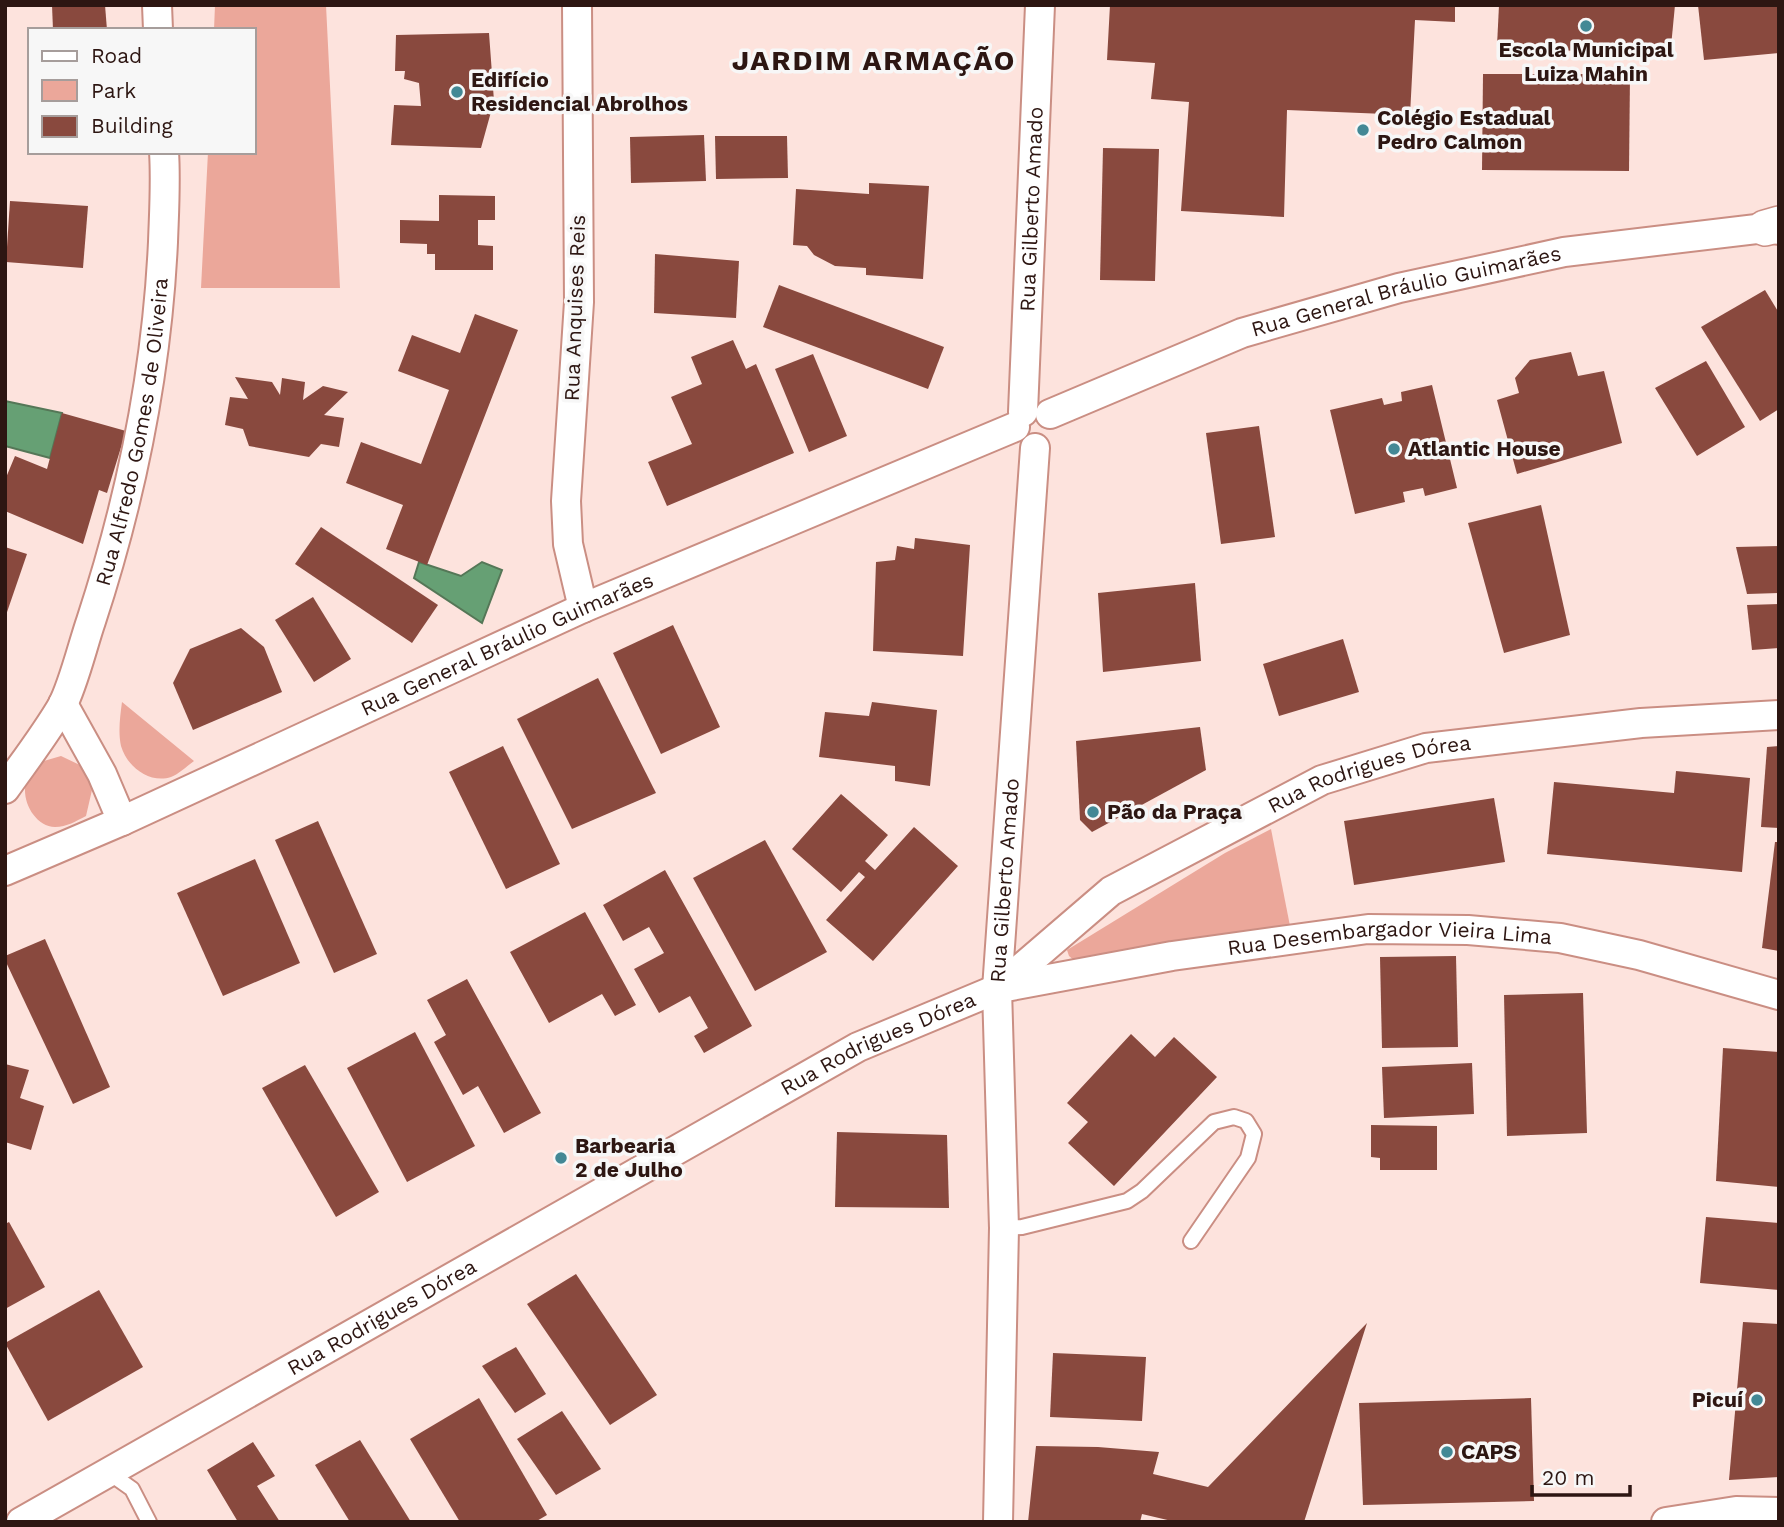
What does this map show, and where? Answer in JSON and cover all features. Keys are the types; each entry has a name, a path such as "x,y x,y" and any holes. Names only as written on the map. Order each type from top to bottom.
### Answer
{"street":[{"path":"157,5 158,28"},
{"name":"Rua Anquises Reis","path":"577,5 579,302 565,501 568,544 583,608"},
{"name":"Rua Gilberto Amado","path":"998,1522 1004,1228 997,989 1035,449 1024,445 1017,437 1029,418 1041,5"},
{"name":"Rua Alfredo Gomes de Oliveira","path":"5,789 63,704 101,590 129,486 146,400 161,278 166,177 164,154"},
{"name":"Rua General Bráulio Guimarães","path":"5,871 122,821 583,608 1029,418 1242,333 1399,288 1564,252 1774,227"},
{"path":"63,704 102,774 122,821"},
{"name":"Rua Rodrigues Dórea","path":"20,1522 858,1047 997,989 1111,891 1322,780 1426,748 1641,723 1779,715"},
{"name":"Rua Desembargador Vieira Lima","path":"997,989 1172,956 1368,929 1468,930 1560,938 1639,955 1779,995"},
{"path":"1666,1522 1737,1511 1779,1512"}],"lane":[{"path":"1004,1228 1022,1227 1126,1201 1142,1191 1214,1122 1234,1117 1245,1121 1254,1134 1248,1158 1191,1241"},
{"path":"108,1472 132,1489 149,1522"}],"green space":[{"path":"215,5 326,5 340,288 201,288 208,154 256,154 256,28 214,28"},
{"path":"122,702 194,761 174,776 163,779 140,772 128,761 121,746 119,730"},
{"path":"61,756 84,767 92,790 86,816 67,825 55,827 41,822 31,811 25,789 28,777 37,763"},
{"path":"1271,829 1290,926 1076,962 1069,956 1067,950 1225,853"}],"shaded area":[{"path":"5,401 62,413 50,458 5,446"},
{"path":"419,562 461,576 482,562 502,570 482,623 414,578"}],"building":[{"path":"52,5 105,5 107,28 53,28"},
{"path":"1110,5 1455,5 1455,22 1415,20 1410,115 1287,110 1284,217 1181,211 1189,102 1151,99 1155,63 1107,60"},
{"name":"Escola Municipal Luiza Mahin","path":"1499,5 1675,5 1670,57 1497,46"},
{"path":"1698,5 1779,5 1779,53 1704,60"},
{"name":"Edifício Residencial Abrolhos","path":"489,33 494,101 481,148 391,145 394,105 421,106 419,83 404,79 405,71 395,71 396,35"},
{"path":"1483,74 1630,74 1629,171 1482,170"},
{"path":"704,135 706,181 631,183 630,137"},
{"path":"715,136 787,136 788,178 716,179"},
{"path":"1103,148 1159,149 1155,281 1100,280"},
{"path":"869,183 929,186 923,279 866,275 866,268 835,266 814,255 807,246 793,245 796,189 869,194"},
{"path":"439,195 495,196 495,220 478,220 478,245 493,246 493,270 435,270 435,254 427,254 427,244 400,243 400,220 439,221"},
{"path":"10,201 88,206 83,268 6,262"},
{"path":"655,254 739,261 736,318 654,313"},
{"path":"779,285 944,347 928,389 763,327"},
{"path":"1765,290 1779,313 1779,409 1760,421 1701,327"},
{"path":"475,314 518,330 427,565 386,549 403,505 346,483 361,442 421,464 449,390 398,371 412,335 460,353"},
{"path":"733,340 746,369 756,364 794,453 667,506 648,462 692,444 671,397 702,384 691,357"},
{"path":"1571,352 1578,376 1604,371 1622,443 1517,474 1497,400 1519,393 1515,378 1530,360"},
{"path":"813,354 847,436 809,452 775,369"},
{"path":"1706,361 1745,427 1697,456 1655,388"},
{"path":"235,377 272,382 280,395 282,378 305,382 303,400 323,386 348,392 324,415 344,418 339,447 321,444 309,457 249,446 243,429 225,425 230,397 248,399"},
{"name":"Atlantic House","path":"1432,385 1457,488 1425,496 1423,488 1403,492 1405,502 1355,514 1330,410 1382,398 1384,405 1402,401 1401,392"},
{"path":"62,413 126,431 107,493 99,490 83,544 5,511 5,480 15,456 47,469"},
{"path":"1259,426 1275,537 1221,544 1206,433"},
{"path":"1541,505 1570,635 1504,653 1468,523"},
{"path":"321,527 438,605 412,643 295,564"},
{"path":"915,538 970,545 963,656 873,651 876,562 895,560 897,546 914,549"},
{"path":"1779,546 1779,593 1747,594 1736,547"},
{"path":"5,547 27,554 6,615 5,615"},
{"path":"1195,583 1201,661 1103,672 1098,593"},
{"path":"313,597 351,659 314,682 275,620"},
{"path":"1779,604 1779,648 1752,650 1747,605"},
{"path":"673,625 720,727 661,754 613,653"},
{"path":"241,628 264,647 282,692 193,730 173,683 190,649"},
{"path":"1343,639 1359,692 1279,716 1263,664"},
{"path":"598,678 656,793 572,829 517,719"},
{"path":"872,702 937,710 930,786 895,781 895,766 819,757 825,712 869,716"},
{"path":"1200,727 1206,770 1092,832 1080,820 1076,741"},
{"path":"503,746 560,864 506,889 449,772"},
{"path":"1779,746 1779,828 1761,827 1767,747"},
{"path":"1676,771 1750,778 1742,872 1547,854 1554,782 1674,793"},
{"path":"841,794 888,835 865,861 875,870 914,827 958,866 873,961 826,920 865,877 859,872 841,892 792,849"},
{"path":"1494,798 1505,862 1354,885 1344,821"},
{"path":"318,821 377,954 334,973 275,840"},
{"path":"765,840 827,952 755,991 693,878"},
{"path":"1775,842 1779,842 1779,951 1762,948"},
{"path":"255,859 300,963 223,996 177,893"},
{"path":"665,870 752,1026 704,1053 694,1036 708,1028 690,996 659,1013 634,969 664,953 649,927 623,941 603,905"},
{"path":"585,912 636,1005 615,1016 602,994 549,1023 510,952"},
{"path":"45,939 110,1087 73,1104 5,960 5,956"},
{"path":"1456,956 1458,1047 1382,1048 1380,957"},
{"path":"467,979 541,1113 504,1133 478,1086 463,1095 434,1042 446,1035 427,1000"},
{"path":"1583,993 1587,1133 1507,1136 1504,995"},
{"path":"415,1032 475,1146 407,1182 347,1068"},
{"path":"1131,1034 1155,1057 1174,1037 1217,1077 1114,1186 1068,1143 1088,1122 1067,1103"},
{"path":"1723,1048 1779,1052 1779,1187 1716,1181"},
{"path":"1472,1063 1474,1114 1384,1118 1382,1067"},
{"path":"5,1064 29,1070 20,1098 44,1106 31,1150 5,1142"},
{"path":"305,1065 379,1192 336,1217 262,1088"},
{"path":"1371,1125 1437,1126 1437,1170 1380,1170 1380,1158 1371,1157"},
{"path":"837,1132 947,1135 949,1208 835,1207"},
{"path":"1706,1217 1779,1223 1779,1290 1700,1283"},
{"path":"9,1222 45,1287 5,1309 5,1224"},
{"path":"576,1274 657,1395 610,1425 527,1304"},
{"path":"99,1290 143,1367 48,1421 5,1343"},
{"name":"Picuí","path":"1743,1322 1779,1324 1779,1477 1729,1480"},
{"path":"1367,1323 1304,1522 1176,1522 1142,1514 1140,1522 1028,1522 1036,1446 1159,1452 1153,1474 1208,1487"},
{"path":"516,1347 546,1394 515,1413 482,1366"},
{"path":"1053,1353 1146,1357 1142,1421 1050,1417"},
{"path":"479,1398 547,1515 535,1522 460,1522 410,1439"},
{"name":"CAPS","path":"1531,1398 1534,1501 1363,1505 1359,1403"},
{"path":"562,1411 601,1469 556,1495 517,1439"},
{"path":"360,1440 411,1522 350,1522 315,1465"},
{"path":"253,1442 275,1476 257,1486 280,1522 238,1522 207,1470"}],"place":[{"name":"Escola Municipal Luiza Mahin","path":"1586,26"},
{"name":"Edifício Residencial Abrolhos","path":"457,92"},
{"name":"Colégio Estadual Pedro Calmon","path":"1363,130"},
{"name":"Atlantic House","path":"1394,449"},
{"name":"Pão da Praça","path":"1093,812"},
{"name":"Barbearia 2 de Julho","path":"561,1158"},
{"name":"Picuí","path":"1757,1400"},
{"name":"CAPS","path":"1447,1452"}],"district":[{"name":"JARDIM ARMAÇÃO","path":"874,60"}]}
